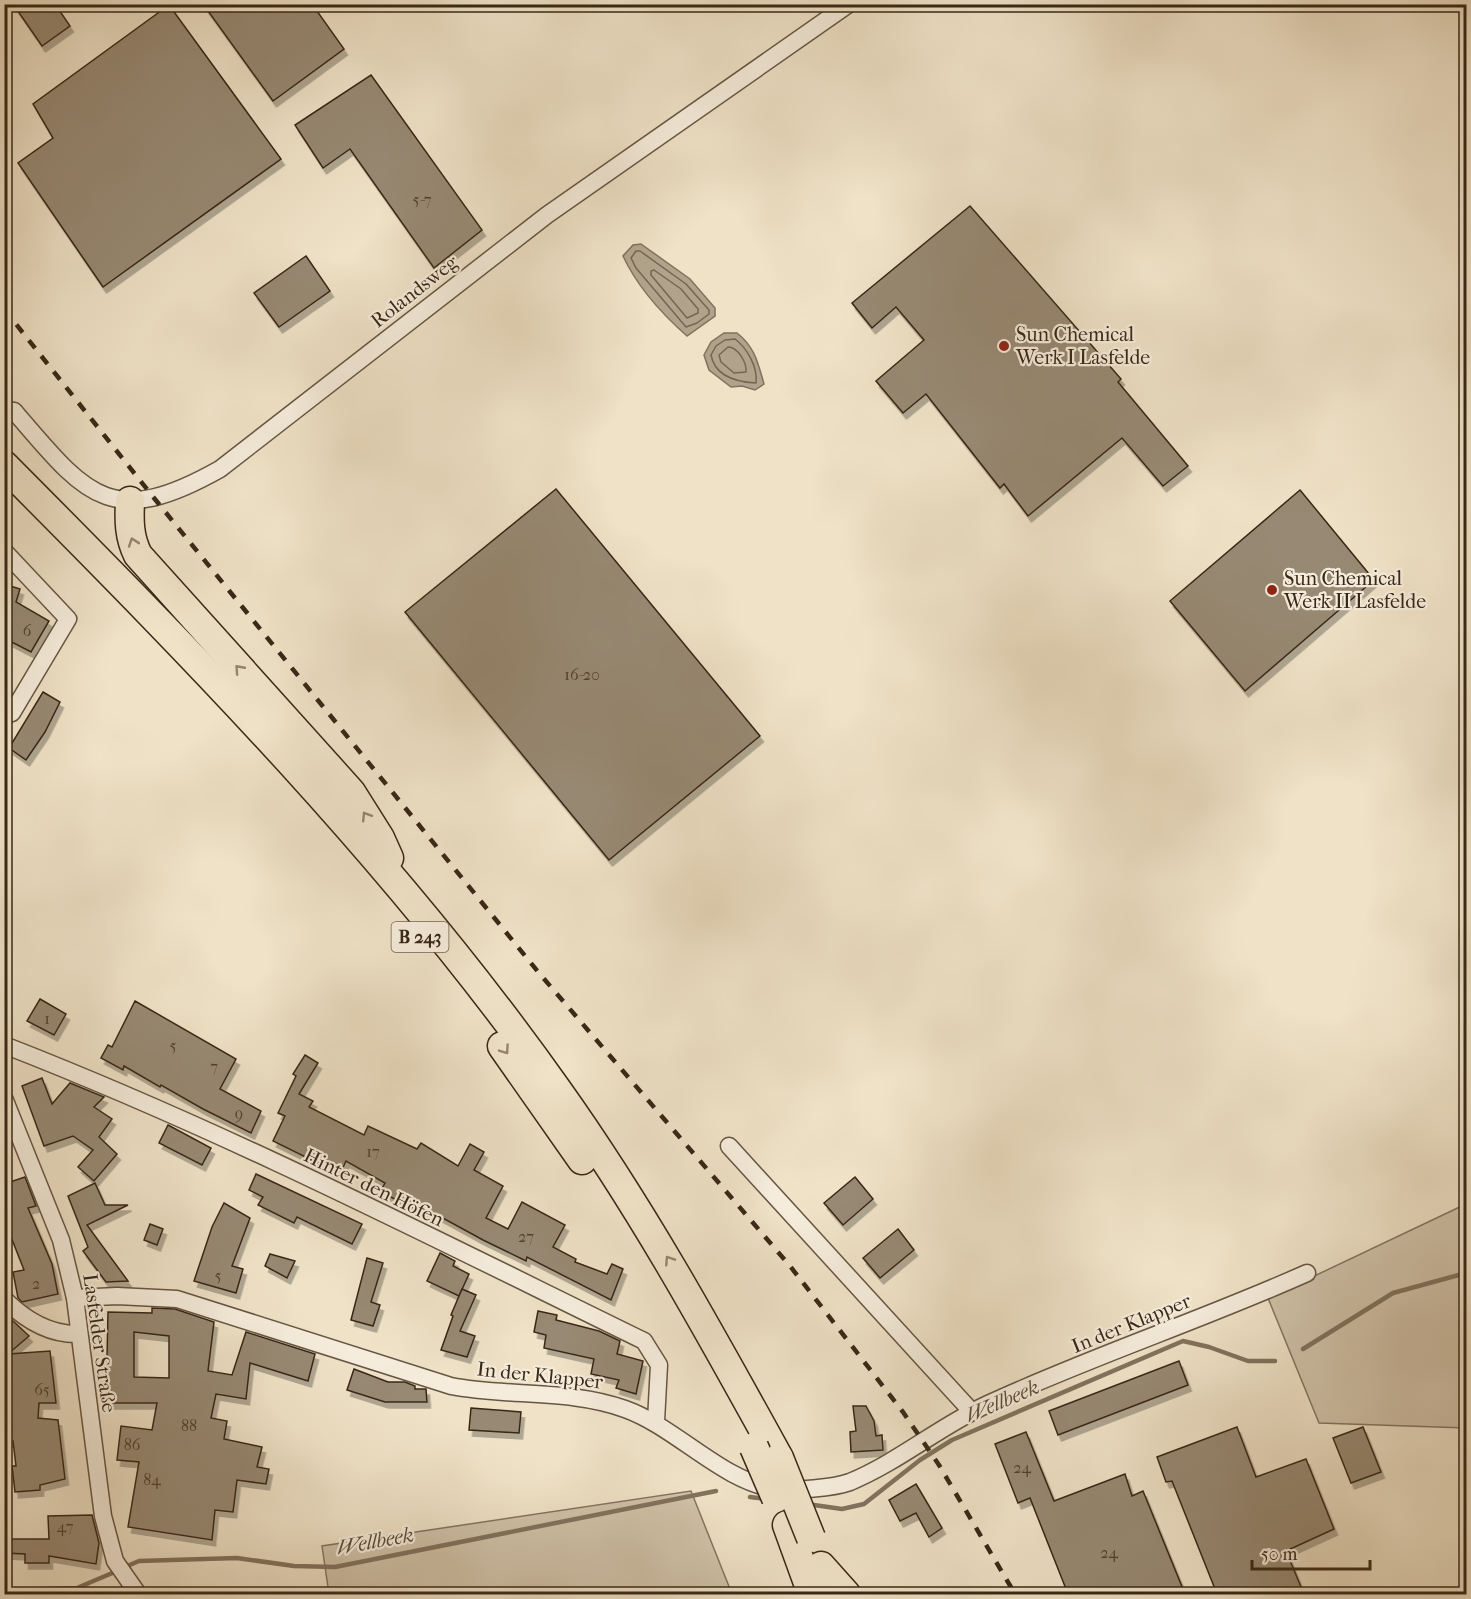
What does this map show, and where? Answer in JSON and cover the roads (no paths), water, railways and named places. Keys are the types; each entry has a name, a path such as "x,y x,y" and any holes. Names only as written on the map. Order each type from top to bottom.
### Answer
{"highway":[{"name":"B 243","path":"4,465 140,602 401,887 557,1088 675,1270 780,1458 812,1584 832,1594"},
{"name":"B 243","path":"4,491 133,620 268,762 403,916 464,992 600,1186 659,1279 799,1531"},
{"path":"130,501 129,525 132,543 138,555 351,792 380,838 401,887"},
{"path":"812,1584 846,1594"}],"street":[{"name":"Rolandsweg","path":"4,410 14,411 67,473 88,488 109,498 130,501 154,498 186,488 220,469 547,215 849,4"},
{"path":"4,551 68,619 12,713"},
{"name":"Hinter den Höfen","path":"4,1045 114,1088 341,1193 645,1341 659,1365 656,1421"},
{"name":"Lasfelder Straße","path":"4,1098 61,1240 75,1298 103,1516 119,1567 138,1594"},
{"path":"729,1146 972,1412"},
{"name":"In der Klapper","path":"75,1298 117,1296 177,1299 451,1386 486,1392 594,1399 656,1421 692,1448 740,1477 776,1489 848,1483 899,1458 972,1412 1307,1273"},
{"path":"4,1299 16,1311 44,1328 63,1334 79,1334"}],"water":[{"path":"641,244 690,279 715,308 715,316 687,336 659,309 643,289 623,256 633,245"},
{"path":"724,333 737,333 752,350 764,384 755,390 742,386 731,387 709,370 704,355 711,342"}],"waterway":[{"name":"Wellbeek","path":"1303,1349 1393,1293 1466,1273"},
{"name":"Wellbeek","path":"807,1504 842,1509 864,1504 920,1460 952,1440 1183,1341 1209,1347 1248,1361 1275,1361"},
{"name":"Wellbeek","path":"125,1567 139,1561 237,1558 294,1566 335,1567 716,1491"},
{"name":"Wellbeek","path":"750,1497 766,1499"},
{"name":"Wellbeek","path":"7,1594 13,1590 77,1588 117,1571"}],"railway":[{"path":"4,309 539,973 790,1266 903,1412 939,1465 1015,1594"}],"place":[{"name":"Sun Chemical Werk I Lasfelde","path":"1004,346"},
{"name":"Sun Chemical Werk II Lasfelde","path":"1272,590"}]}
